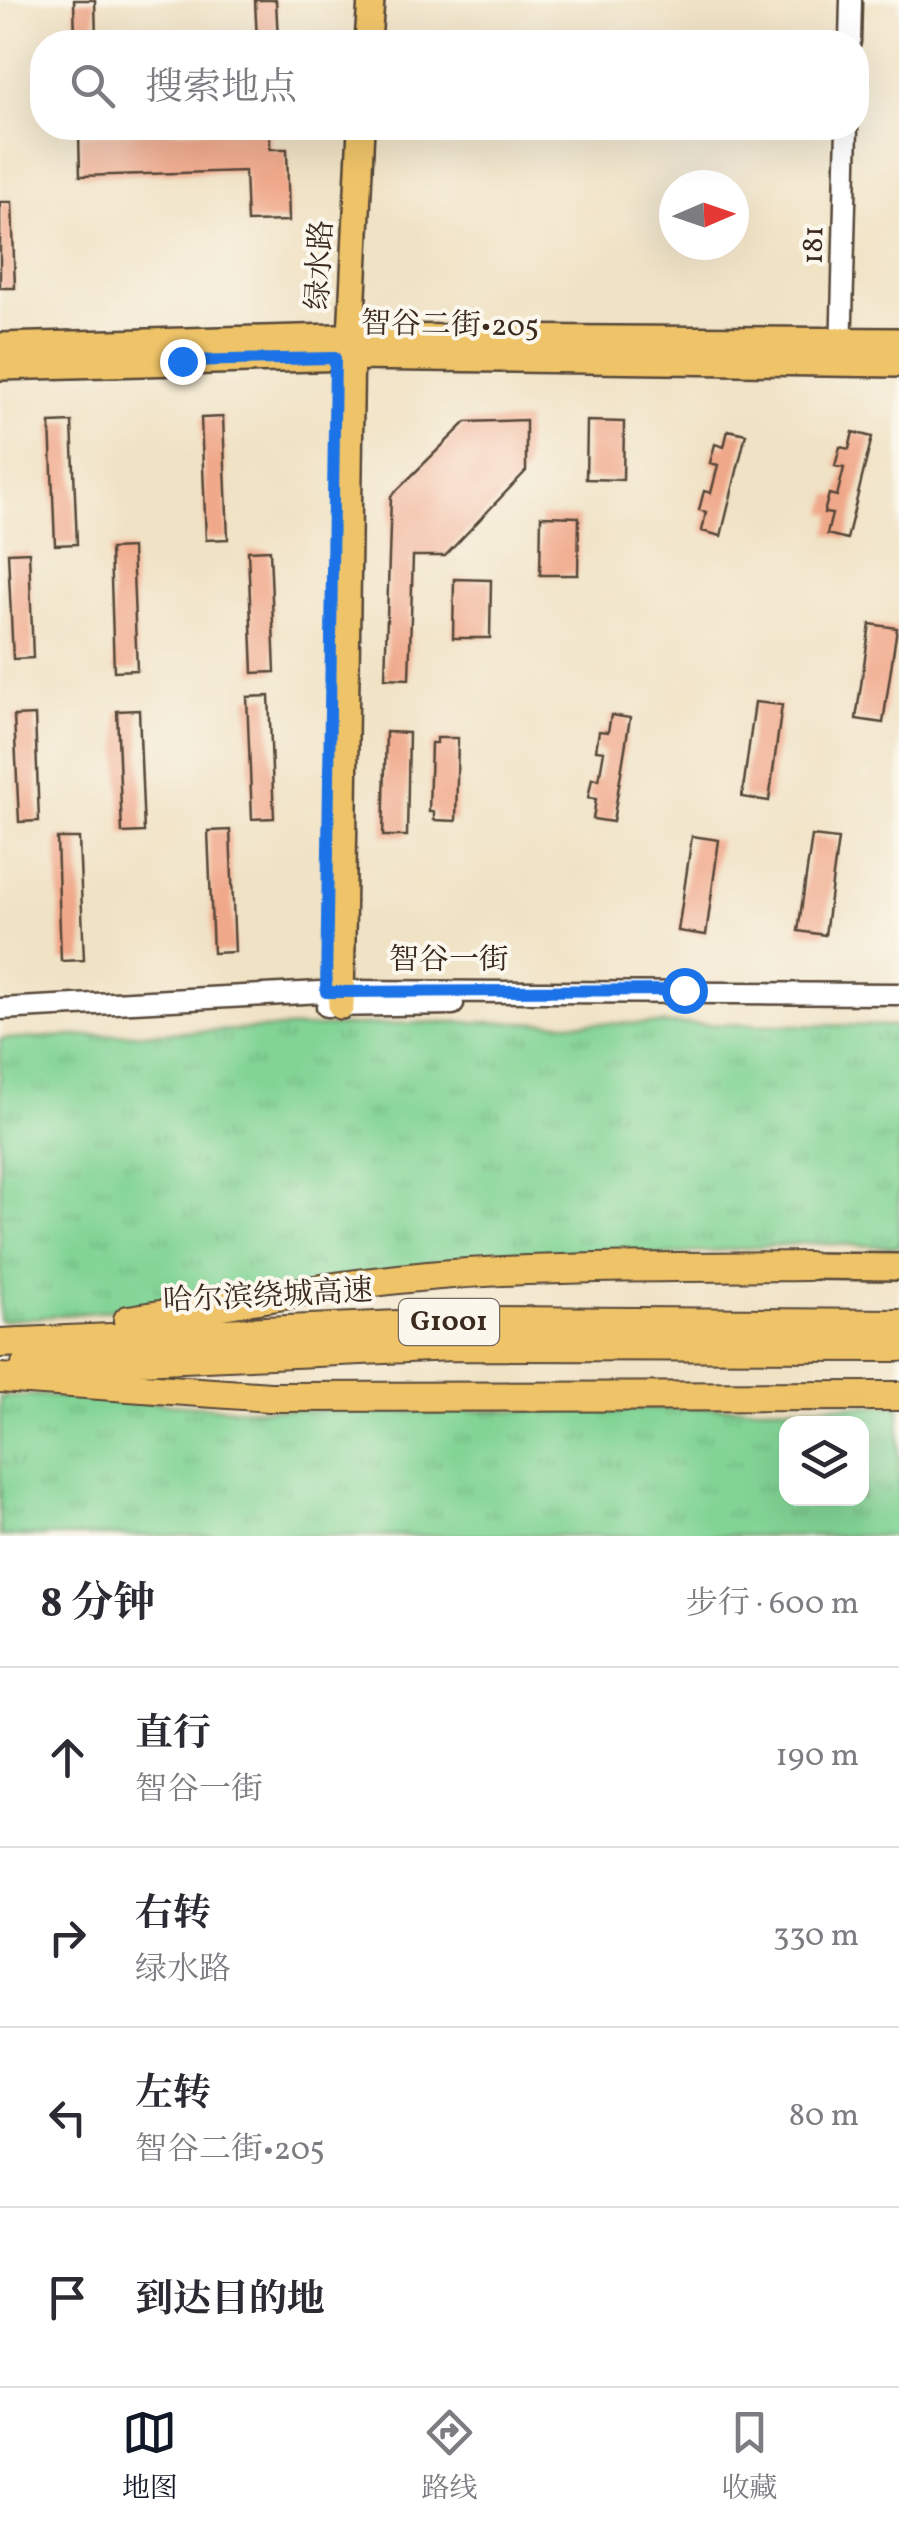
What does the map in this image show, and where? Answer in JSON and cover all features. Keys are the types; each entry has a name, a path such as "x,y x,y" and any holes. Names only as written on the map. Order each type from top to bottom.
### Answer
{"highway":[{"path":"0,1335 450,1274 808,1266"},
{"name":"哈尔滨绕城高速","path":"0,1343 487,1321 899,1324"},
{"name":"哈尔滨绕城高速","path":"0,1367 453,1346 899,1347"},
{"path":"0,1378 270,1397 899,1396"}],"main road":[{"path":"353,30 355,0"},
{"path":"369,30 371,0"},
{"name":"绿水路","path":"333,999 348,140"},
{"name":"绿水路","path":"343,347 360,140"},
{"name":"智谷二街•205","path":"842,352 899,341"},
{"name":"智谷二街•205","path":"0,346 842,352 899,364"},
{"name":"智谷二街•205","path":"0,366 343,347"},
{"path":"808,1266 899,1266"}],"street":[{"path":"850,30 851,0"},
{"name":"181","path":"842,352 848,140"},
{"name":"智谷一街","path":"0,1009 333,999 899,994"},
{"name":"智谷一街","path":"0,1022 333,999 899,1007"}],"green space":[{"path":"443,1022 899,1026 899,1247 805,1243 225,1294 0,1321 0,1039"},
{"path":"42,1395 241,1409 398,1412 899,1405 899,1536 0,1536 0,1397"}],"building":[{"path":"74,0 95,0 96,30 75,30"},
{"path":"255,0 276,0 277,30 256,30"},
{"path":"79,140 270,140 270,149 287,149 289,221 247,222 245,171 80,176"},
{"path":"0,202 12,202 15,288 0,288"},
{"path":"223,417 228,539 206,540 201,418"},
{"path":"526,420 526,471 445,556 413,556 409,679 385,678 391,496 466,422"},
{"path":"587,421 624,422 623,480 586,479"},
{"path":"72,422 77,544 55,545 50,423"},
{"path":"728,430 746,434 721,536 702,531 706,512 699,510 704,491 711,493 718,465 710,463 715,444 724,447"},
{"path":"853,432 872,437 847,539 827,534 832,514 824,513 829,494 837,496 844,468 835,466 840,447 849,449"},
{"path":"541,516 579,517 578,575 540,575"},
{"path":"132,548 137,670 114,671 110,549"},
{"path":"270,550 275,672 253,673 248,551"},
{"path":"29,552 33,658 13,659 8,553"},
{"path":"454,579 491,580 490,638 453,638"},
{"path":"870,624 897,628 883,723 856,719"},
{"path":"269,696 274,818 252,819 247,697"},
{"path":"755,702 782,705 769,801 742,797"},
{"path":"139,710 144,832 122,833 117,711"},
{"path":"35,715 39,821 19,822 14,716"},
{"path":"611,715 630,718 613,822 593,819 596,799 588,798 592,778 599,780 604,751 596,750 599,731 608,732"},
{"path":"386,732 409,733 407,836 383,836"},
{"path":"437,738 458,738 456,821 434,820 434,812 429,812 431,743 437,743"},
{"path":"230,830 235,952 213,953 208,831"},
{"path":"692,836 719,840 706,935 678,931"},
{"path":"812,836 838,839 825,935 798,931"},
{"path":"57,838 79,838 84,960 61,961"}],"route":[{"path":"182,361 335,358 326,992 684,990"}]}
